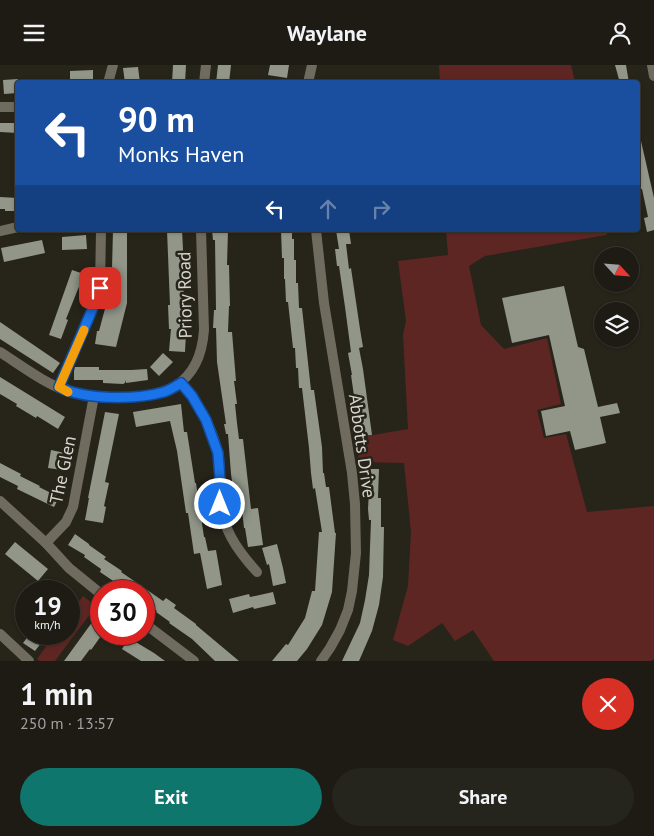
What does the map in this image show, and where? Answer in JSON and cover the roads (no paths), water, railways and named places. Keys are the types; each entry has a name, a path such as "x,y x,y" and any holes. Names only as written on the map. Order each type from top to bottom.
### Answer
{"street":[{"path":"109,80 113,65"},
{"path":"204,80 206,65"},
{"path":"309,80 312,65"},
{"path":"652,65 654,76"},
{"path":"0,107 15,107"},
{"path":"0,231 15,228"},
{"path":"59,387 100,288 101,232"},
{"name":"Priory Road","path":"181,383 194,367 200,356 203,343 201,232"},
{"name":"Abbotts Drive","path":"316,232 324,303 352,473 355,504 352,591 348,610 340,630 322,661"},
{"path":"0,352 42,379 68,392 128,398 159,393 181,383 192,396 206,420 218,453 220,504 228,531 242,555 257,572"},
{"name":"The Glen","path":"46,543 66,522 73,507 94,396"},
{"path":"0,501 90,585"},
{"path":"155,631 194,661"},
{"path":"0,635 29,661"}]}
